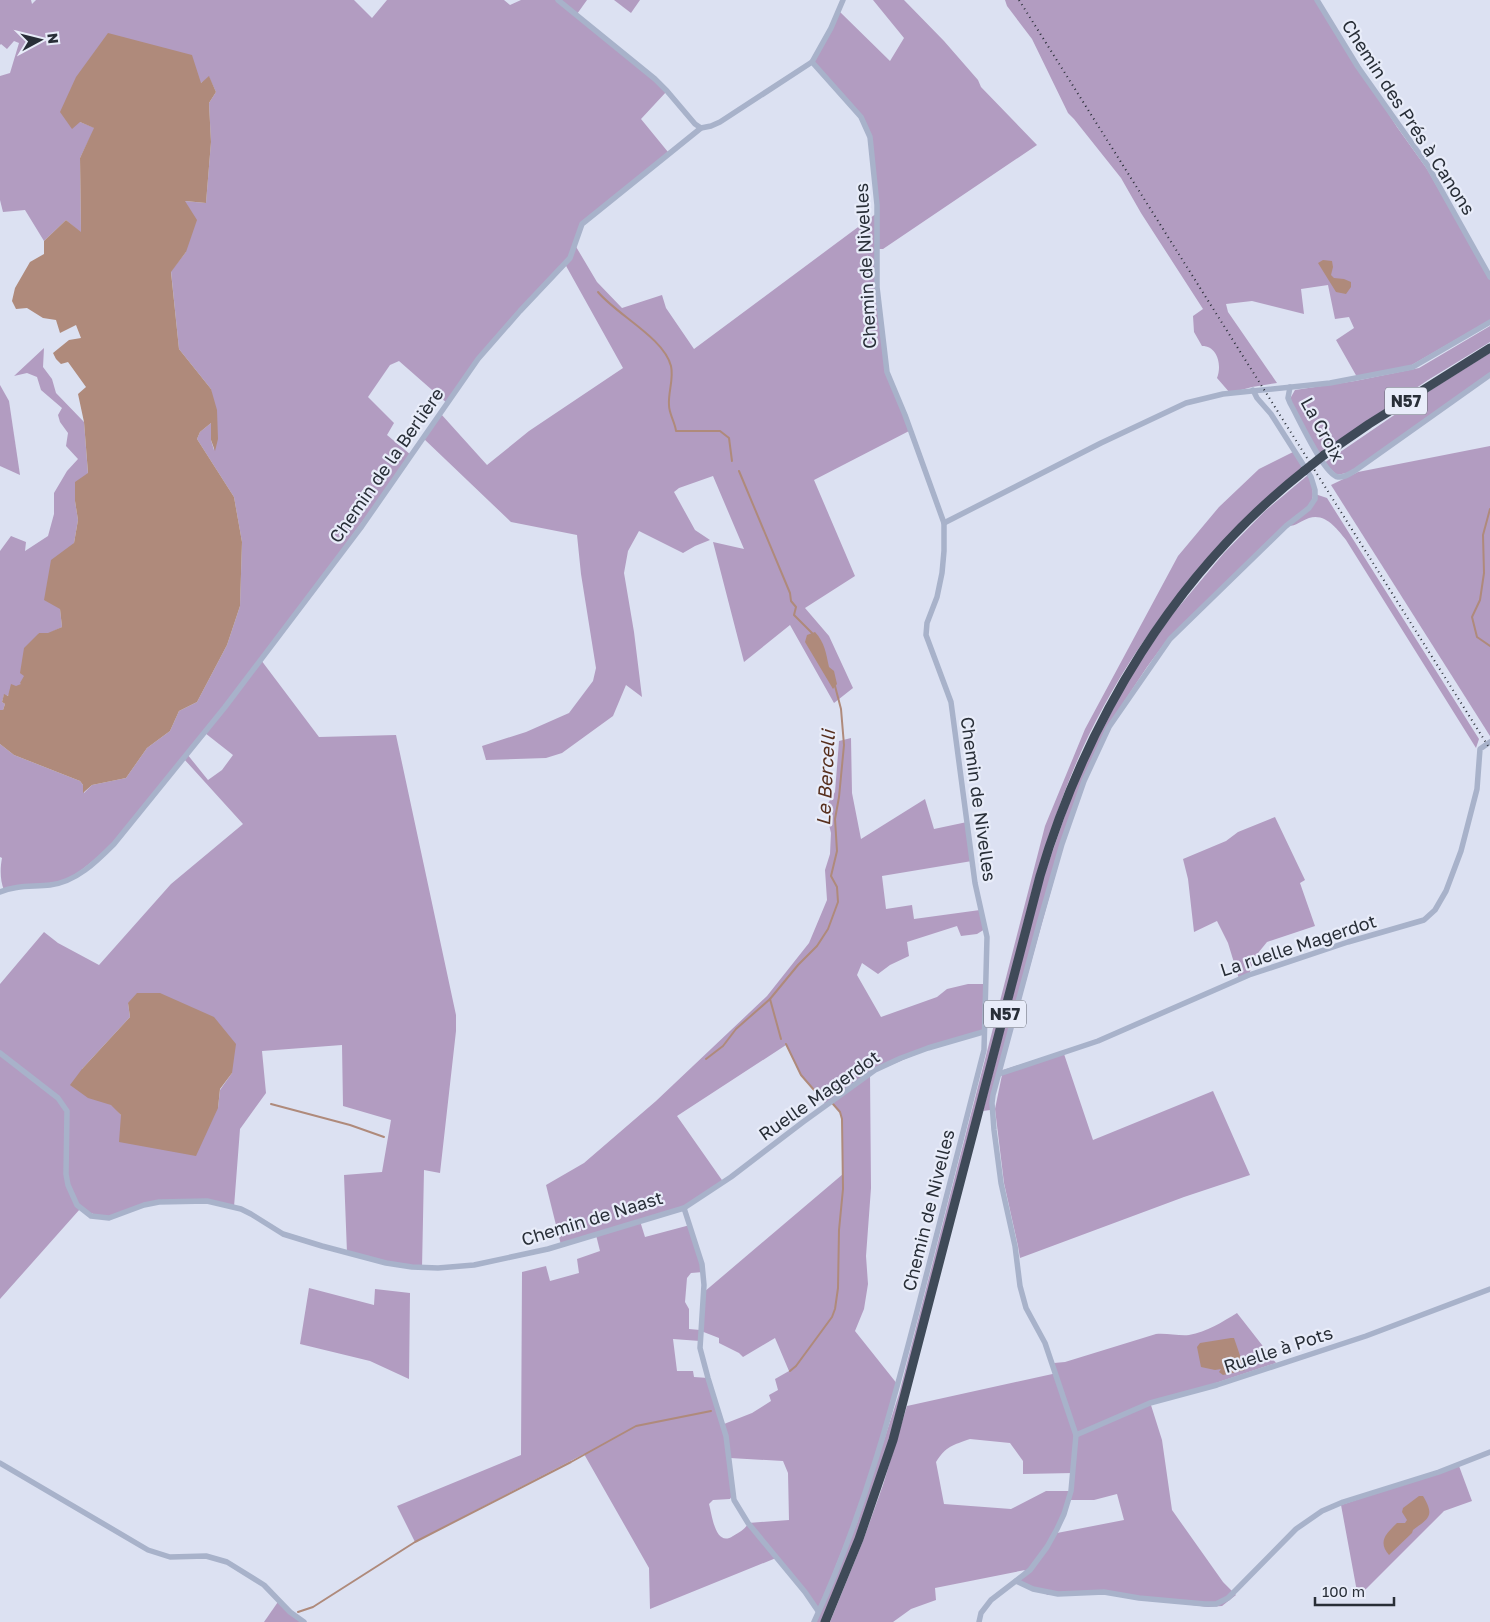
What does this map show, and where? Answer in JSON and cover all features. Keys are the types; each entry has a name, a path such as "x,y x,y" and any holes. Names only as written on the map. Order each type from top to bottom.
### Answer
{"highway":[{"name":"N57","path":"825,1622 859,1539 893,1440 1040,876 1066,796 1086,751 1112,701 1162,621 1183,594 1221,550 1285,486 1324,455 1369,424 1490,348"}],"street":[{"path":"558,0 668,91 694,124 701,128"},
{"path":"812,62 831,28 843,0"},
{"name":"Chemin des Prés à Canons","path":"1317,0 1358,67 1428,166 1490,277"},
{"name":"Chemin de la Berlière","path":"0,892 15,888 52,885 69,880 98,860 114,844 225,707 362,526 478,359 570,258 582,224 701,128 720,122 812,62"},
{"name":"Chemin de Nivelles","path":"812,62 861,117 870,137 876,197 877,287 887,372 905,415 944,523 942,573 926,635 950,702 975,883 987,937 984,1050 898,1386 869,1482 814,1622"},
{"path":"944,523 1176,407 1199,399 1253,390 1330,383 1413,367 1490,322"},
{"name":"La Croix","path":"1290,387 1288,398 1309,440 1327,470 1340,478 1356,470 1490,375"},
{"path":"979,1622 981,1614 991,1600 1030,1570 1047,1547 1064,1514 1071,1491 1076,1436 1045,1343 1026,1308 1020,1286 1015,1246 1001,1184 992,1103 1038,924 1062,844 1084,781 1109,727 1170,639 1286,526 1309,508 1314,499 1315,490 1311,476 1271,414 1257,398 1253,390"},
{"name":"La ruelle Magerdot","path":"999,1074 1098,1041 1249,975 1348,942 1424,920 1435,910 1446,891 1454,870 1477,789 1480,749 1490,742"},
{"name":"Ruelle Magerdot","path":"684,1208 731,1177 802,1122 870,1074 890,1063 928,1048 983,1032"},
{"name":"Chemin de Naast","path":"0,1053 58,1098 67,1111 66,1174 68,1185 77,1205 91,1216 109,1218 151,1203 198,1200 214,1202 234,1207 259,1218 273,1229 288,1236 364,1258 412,1267 438,1268 474,1265 548,1249 684,1208 702,1264 704,1285 700,1348 726,1436 734,1500 748,1523 806,1592 818,1611"},
{"name":"Ruelle à Pots","path":"1076,1436 1150,1403 1217,1385 1366,1336 1490,1289"},
{"path":"1016,1581 1033,1589 1058,1594 1104,1592 1177,1602 1205,1604 1222,1602 1296,1529 1322,1511 1343,1502 1439,1472 1490,1452"},
{"path":"0,1463 148,1550 170,1557 206,1556 226,1562 264,1585 290,1612 304,1622"}],"shaded area":[{"path":"0,0 31,0 32,4 36,0 354,0 372,18 387,0 504,0 510,5 521,0 587,0 577,14 667,91 641,119 668,152 586,220 575,245 597,282 622,308 662,295 666,308 694,349 877,213 873,159 864,122 812,62 839,11 890,61 904,38 873,0 904,0 944,41 978,80 981,87 1037,145 883,249 877,249 877,287 887,372 911,430 814,480 855,576 805,608 829,636 853,688 834,703 790,625 744,662 713,542 744,549 713,476 679,488 674,492 695,530 710,540 683,553 639,531 628,551 624,573 642,697 626,685 613,716 562,753 546,758 486,760 482,746 526,732 569,713 593,681 596,668 581,574 577,535 511,522 423,438 441,414 487,465 529,431 623,368 565,264 478,359 448,404 399,361 390,365 368,397 394,423 387,435 411,455 261,660 319,737 396,735 456,1015 456,1031 440,1173 424,1170 422,1268 347,1253 344,1175 382,1172 391,1120 343,1106 342,1045 262,1051 266,1093 240,1129 234,1207 214,1202 159,1202 104,1218 80,1209 0,1299 0,984 44,932 58,943 99,965 171,884 243,824 184,759 114,844 69,880 4,890 1,874 2,858 0,857 0,744 14,755 80,781 83,785 84,793 92,785 126,778 147,748 170,731 179,711 197,702 227,645 240,606 242,542 234,497 197,439 200,432 211,423 211,440 214,450 211,389 179,349 171,271 186,252 184,201 206,203 211,142 209,103 216,92 209,77 201,83 80,122 95,128 80,158 81,233 66,220 44,241 25,210 3,212 0,200 0,76 10,73 19,43 14,41 7,49 0,45","holes":["205,733 233,755 222,770 208,780 187,754","128,1003 232,1073 220,1090 218,1108 121,1115 82,1069 130,1017"]},
{"path":"614,0 640,0 631,13"},
{"path":"1005,0 1316,0 1397,127 1427,169 1490,279 1490,320 1410,366 1357,377 1336,340 1354,328 1349,317 1335,319 1328,285 1301,289 1304,314 1252,301 1226,304 1228,312 1277,383 1230,393 1217,378 1219,363 1215,353 1212,349 1202,346 1194,332 1193,316 1203,309 1141,213 1121,178 1068,113 1032,39 1007,6"},
{"path":"108,33 192,55 201,83 209,76 216,92 209,103 211,142 206,203 185,201 197,220 186,252 171,272 179,349 211,389 217,410 218,439 215,451 211,440 211,423 200,432 197,439 234,497 242,542 240,606 227,645 197,702 179,711 170,731 147,748 126,778 92,785 83,793 83,785 80,781 14,755 0,744 0,710 3,710 5,704 2,702 4,694 8,696 11,684 16,686 21,684 24,676 20,673 24,648 39,633 48,633 62,627 60,609 44,600 51,560 74,543 78,520 75,482 88,473 84,422 78,394 86,387 68,362 61,364 53,353 69,340 81,338 76,325 60,333 56,320 43,318 27,308 16,309 12,301 15,288 30,262 44,254 44,241 66,220 81,232 80,158 94,128 80,122 72,129 60,112 76,77"},
{"path":"1323,260 1332,261 1331,275 1334,278 1351,282 1351,287 1346,294 1336,292 1318,263"},
{"path":"1490,326 1490,342 1428,380 1318,454 1291,402 1291,397 1295,390 1355,381 1419,368"},
{"path":"44,348 43,367 52,379 56,393 84,422 88,474 75,501 78,520 60,609 62,627 48,634 39,633 22,684 7,696 4,695 2,702 5,704 3,710 0,710 0,551 11,536 26,542 25,551 48,536 54,514 54,493 67,471 78,459 66,446 68,433 60,422 58,415 62,408 41,390 37,377 27,373 14,376"},
{"path":"1490,353 1490,373 1351,472 1337,475 1324,463 1431,390"},
{"path":"0,385 9,401 20,475 0,466"},
{"path":"1490,446 1490,736 1331,485 1358,472"},
{"path":"1293,452 1302,467 1227,538 1194,575 1152,629 1115,686 1070,778 1036,875 890,1440 859,1530 822,1622 816,1622 857,1523 899,1394 1045,826 1085,729 1178,556 1219,507 1259,469"},
{"path":"1308,475 1313,496 1311,503 1167,640 1108,726 1080,786 990,1110 983,1111 1044,876 1078,778 1130,676 1172,615 1224,553 1265,511"},
{"path":"1315,494 1327,498 1479,739 1476,748 1339,531 1326,520 1315,517 1293,526 1286,526 1309,508"},
{"path":"815,632 823,644 829,667 834,671 837,684 833,689 805,642 807,635"},
{"path":"851,738 852,793 861,839 925,799 934,829 967,822 972,861 882,876 886,909 912,905 914,919 980,910 985,929 977,934 961,936 957,926 907,942 909,956 890,965 878,974 862,963 857,975 881,1017 937,997 947,989 968,984 985,984 983,1032 947,1041 870,1074 871,1188 866,1256 868,1284 864,1309 855,1331 898,1385 869,1482 818,1611 776,1558 650,1609 649,1568 584,1454 415,1542 397,1506 521,1455 522,1272 546,1266 550,1281 579,1273 577,1259 600,1251 596,1235 561,1245 546,1185 584,1163 656,1101 767,996 809,943 827,900 825,870 830,854 831,833 825,808 835,792 839,741","holes":["786,1045 801,1075 826,1105 831,1101 840,1113 842,1119 843,1174 704,1292 700,1330 689,1329 689,1309 685,1302 687,1278 691,1273 703,1272 690,1225 645,1237 640,1221 690,1205 724,1183 677,1116","701,1331 719,1338 719,1343 743,1357 775,1338 789,1371 775,1379 778,1390 769,1395 771,1401 752,1413 724,1424 708,1378 694,1377 693,1371 677,1371 673,1339 700,1341","730,1458 783,1461 788,1473 789,1520 748,1523 744,1529 733,1536 722,1537 715,1528 709,1504 713,1500 730,1499 733,1494"]},
{"path":"1275,817 1305,880 1300,883 1315,926 1267,942 1254,958 1249,975 1239,979 1228,943 1217,921 1194,932 1188,879 1183,859 1226,841 1238,832"},
{"path":"137,993 160,993 214,1017 236,1044 232,1073 220,1089 218,1108 196,1156 119,1142 121,1115 111,1105 88,1098 70,1085 82,1069 130,1017 128,1003"},
{"path":"1063,1051 1093,1140 1213,1091 1250,1175 1184,1197 1020,1258 1004,1183 995,1109 1003,1070"},
{"path":"309,1288 374,1305 375,1289 410,1293 409,1379 370,1361 300,1344"},
{"path":"1237,1313 1276,1363 1198,1389 1150,1402 1162,1440 1172,1510 1223,1582 1236,1595 1222,1606 1208,1607 1103,1594 1048,1595 1017,1580 1025,1570 935,1588 936,1600 911,1609 893,1622 830,1622 863,1541 883,1485 907,1406 1057,1373 1054,1363 1065,1362 1156,1334 1196,1334","holes":["970,1439 1010,1443 1023,1461 1023,1474 1073,1473 1071,1491 1046,1491 1011,1509 944,1504 936,1462 943,1452 950,1447","1117,1494 1124,1520 1057,1533 1069,1500 1094,1500"]},
{"path":"1234,1338 1245,1370 1223,1375 1219,1372 1221,1369 1215,1370 1201,1367 1197,1347 1200,1343"},
{"path":"1459,1466 1472,1501 1444,1511 1358,1597 1341,1505"},
{"path":"1419,1496 1423,1496 1427,1503 1429,1508 1428,1516 1389,1555 1384,1546 1385,1538 1397,1523 1405,1523 1407,1520 1402,1512 1403,1508"},
{"path":"280,1599 304,1622 264,1622"}],"waterway":[{"path":"598,292 606,301 650,336 667,356 672,371 669,408 676,431 720,431 729,438 732,461"},
{"name":"Le Bercelli","path":"739,471 790,593 791,601 796,607 794,615 812,633"},
{"path":"1490,509 1483,535 1484,573 1480,600 1472,617 1477,637 1490,646"},
{"name":"Le Bercelli","path":"706,1059 723,1046 736,1029 770,999 798,965 817,946 828,929 838,902 837,887 831,876 837,851 835,819 844,745 841,709 835,686"},
{"path":"770,999 781,1039"},
{"path":"786,1044 801,1075 821,1098"},
{"path":"271,1104 350,1125 384,1137"},
{"path":"790,1371 796,1366 832,1317 835,1309 838,1288 839,1230 843,1189 842,1119 840,1112 833,1104"},
{"path":"298,1612 313,1607 415,1542 571,1462 636,1426 711,1411"}],"railway":[{"path":"1019,0 1490,749"}]}
